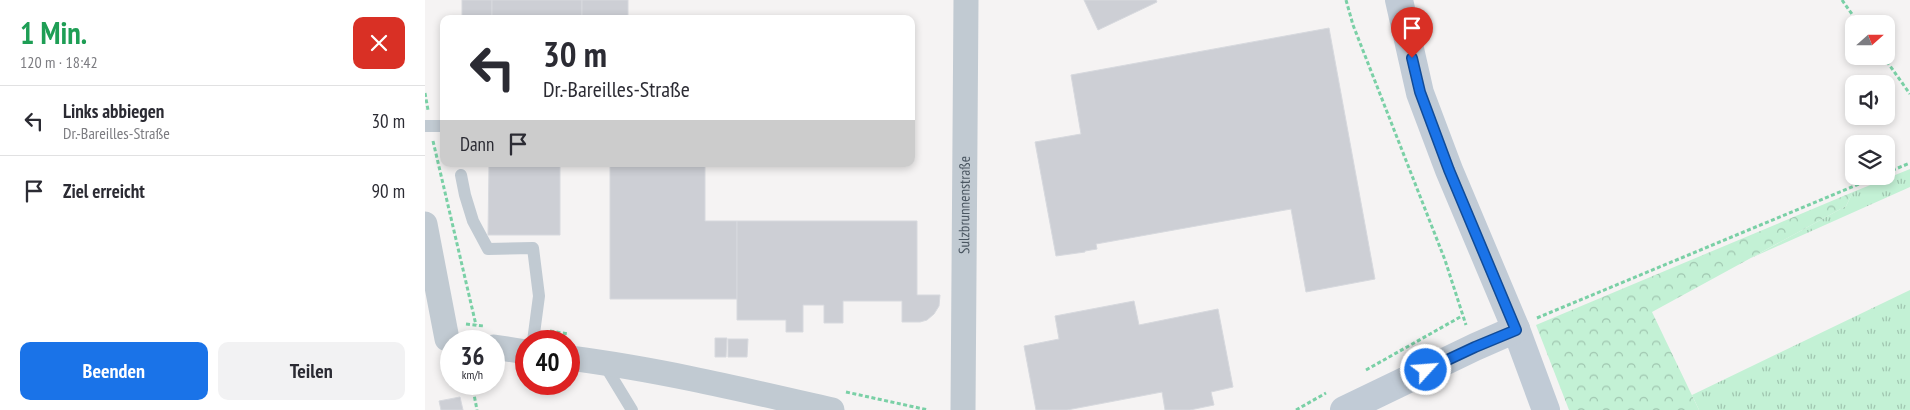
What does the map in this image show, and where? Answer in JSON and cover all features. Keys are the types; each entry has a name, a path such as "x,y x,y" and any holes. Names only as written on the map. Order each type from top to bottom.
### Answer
{"main road":[{"path":"1399,0 1420,92 1449,170 1516,330 1546,410"},
{"path":"1337,400 1516,330"}],"street":[{"name":"Sulzbrunnenstraße","path":"963,410 966,0"},
{"path":"425,224 451,330"},
{"path":"580,359 701,381 832,410"}],"lane":[{"path":"427,126 440,126"},
{"path":"461,175 473,221 488,249 533,248 539,296 534,330"},
{"path":"603,362 633,410"}],"path":[{"path":"1346,0 1353,25 1445,260 1462,316 1475,347"},
{"path":"1842,0 1853,15"},
{"path":"1889,65 1910,94"},
{"path":"425,93 427,126 451,330"},
{"path":"1895,169 1910,163"},
{"path":"1516,330 1538,318 1856,185"},
{"path":"1366,370 1462,316"},
{"path":"474,395 477,410"},
{"path":"1296,410 1337,400"}],"green space":[{"path":"1910,169 1910,187 1751,258 1846,206 1853,192 1870,185 1895,185 1895,175"},
{"path":"1853,192 1846,206 1652,312 1699,410 1569,410 1536,325"},
{"path":"1910,290 1910,410 1699,410 1692,395"}],"building":[{"path":"462,0 492,0 492,15 462,15"},
{"path":"492,0 582,0 582,15 492,15"},
{"path":"582,0 628,0 628,15 582,15"},
{"path":"1084,0 1156,0 1157,2 1098,30"},
{"path":"1329,28 1375,279 1306,292 1291,209 1096,244 1097,249 1056,256 1035,142 1081,134 1071,75"},
{"path":"489,167 560,167 560,235 488,235"},
{"path":"610,167 705,167 705,221 737,221 737,299 610,299"},
{"path":"737,221 917,221 917,295 940,295 939,306 927,320 902,322 902,301 843,301 843,323 824,323 824,305 803,305 803,332 786,332 786,320 737,320"},
{"path":"1134,301 1139,325 1218,309 1233,387 1211,392 1214,405 1190,410 1165,410 1162,392 1067,410 1036,410 1024,346 1059,339 1055,316"},
{"path":"715,338 727,338 726,357 715,357"},
{"path":"728,339 748,339 747,357 728,357"},
{"path":"460,397 463,410 441,410 439,401"}],"route":[{"path":"1412,58 1420,92 1449,170 1516,330 1426,370"}]}
